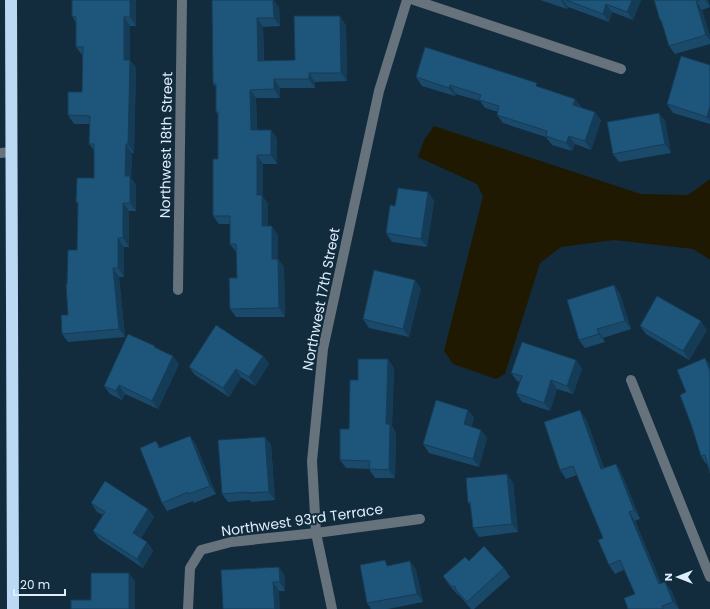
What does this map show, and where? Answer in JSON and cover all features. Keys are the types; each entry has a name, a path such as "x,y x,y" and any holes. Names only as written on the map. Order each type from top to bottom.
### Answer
{"highway":[{"path":"11,0 14,609"}],"street":[{"name":"Northwest 18th Street","path":"178,290 182,0"},
{"name":"Northwest 17th Street","path":"332,609 316,533 312,461 323,349 379,91 407,0"},
{"path":"414,0 621,70"},
{"path":"0,152 12,152"},
{"path":"631,380 710,577"},
{"name":"Northwest 93rd Terrace","path":"188,609 190,568 202,550 231,542 316,533 420,519"}],"shaded area":[{"path":"434,126 641,194 688,195 710,179 710,260 693,249 614,240 561,247 540,263 505,374 496,379 453,364 444,351 483,196 477,184 418,157 424,140"}],"building":[{"path":"72,0 130,0 130,17 124,17 124,60 130,60 128,144 126,144 125,176 130,176 130,203 123,203 123,238 118,238 118,268 113,268 119,329 62,334 61,315 68,315 66,284 68,250 77,250 77,178 94,178 94,144 89,144 90,116 68,115 68,92 82,92 83,47 76,47 76,17 72,16"},
{"path":"212,0 273,0 274,18 257,18 258,61 295,60 294,16 340,16 341,73 309,73 309,79 274,79 274,89 250,90 251,130 271,130 271,155 257,155 257,195 262,195 262,226 272,226 272,259 278,259 279,308 230,309 229,278 237,278 236,244 230,244 230,216 213,216 213,159 218,159 218,112 216,112 216,84 213,84"},
{"path":"566,0 632,0 627,12 606,4 603,14"},
{"path":"654,0 700,0 696,1 706,35 669,46"},
{"path":"425,47 537,83 536,86 575,99 573,105 595,112 585,141 569,136 566,143 546,136 547,131 497,115 499,106 479,100 481,95 450,85 449,88 416,77"},
{"path":"681,56 710,65 710,106 707,117 667,104"},
{"path":"659,113 665,144 613,154 607,122"},
{"path":"398,188 428,192 421,239 386,233 390,205 395,206"},
{"path":"374,270 415,280 403,329 363,319"},
{"path":"614,285 625,321 597,329 599,334 579,340 567,300"},
{"path":"657,296 701,321 683,351 640,326"},
{"path":"216,325 263,356 249,377 236,369 223,388 189,367"},
{"path":"128,334 173,356 152,401 119,385 116,391 104,386"},
{"path":"522,342 576,360 567,386 551,380 544,403 516,393 522,376 511,373"},
{"path":"705,358 710,371 710,473 705,455 701,456 680,395 686,392 677,370"},
{"path":"358,359 388,359 386,424 390,424 389,470 369,469 370,461 340,460 340,429 349,429 350,380 358,380"},
{"path":"436,400 468,410 464,424 481,430 473,459 423,444"},
{"path":"580,410 601,469 616,464 634,510 629,512 659,584 665,582 673,602 662,606 663,609 628,609 624,598 635,594 620,560 609,565 598,540 603,538 573,466 560,470 544,422"},
{"path":"190,436 210,486 188,494 188,492 162,503 140,448 156,441 159,448"},
{"path":"265,437 269,492 222,494 218,440"},
{"path":"507,474 512,524 473,528 470,502 468,503 466,478"},
{"path":"105,481 148,509 133,533 147,542 137,559 93,531 105,512 91,503"},
{"path":"484,546 504,568 467,602 456,590 455,586 452,587 443,576 465,557 469,561"},
{"path":"385,560 387,566 410,561 417,594 367,603 360,565"},
{"path":"279,567 280,582 273,582 275,609 223,609 221,570"},
{"path":"91,573 129,573 129,609 71,609 71,600 91,600"}]}
